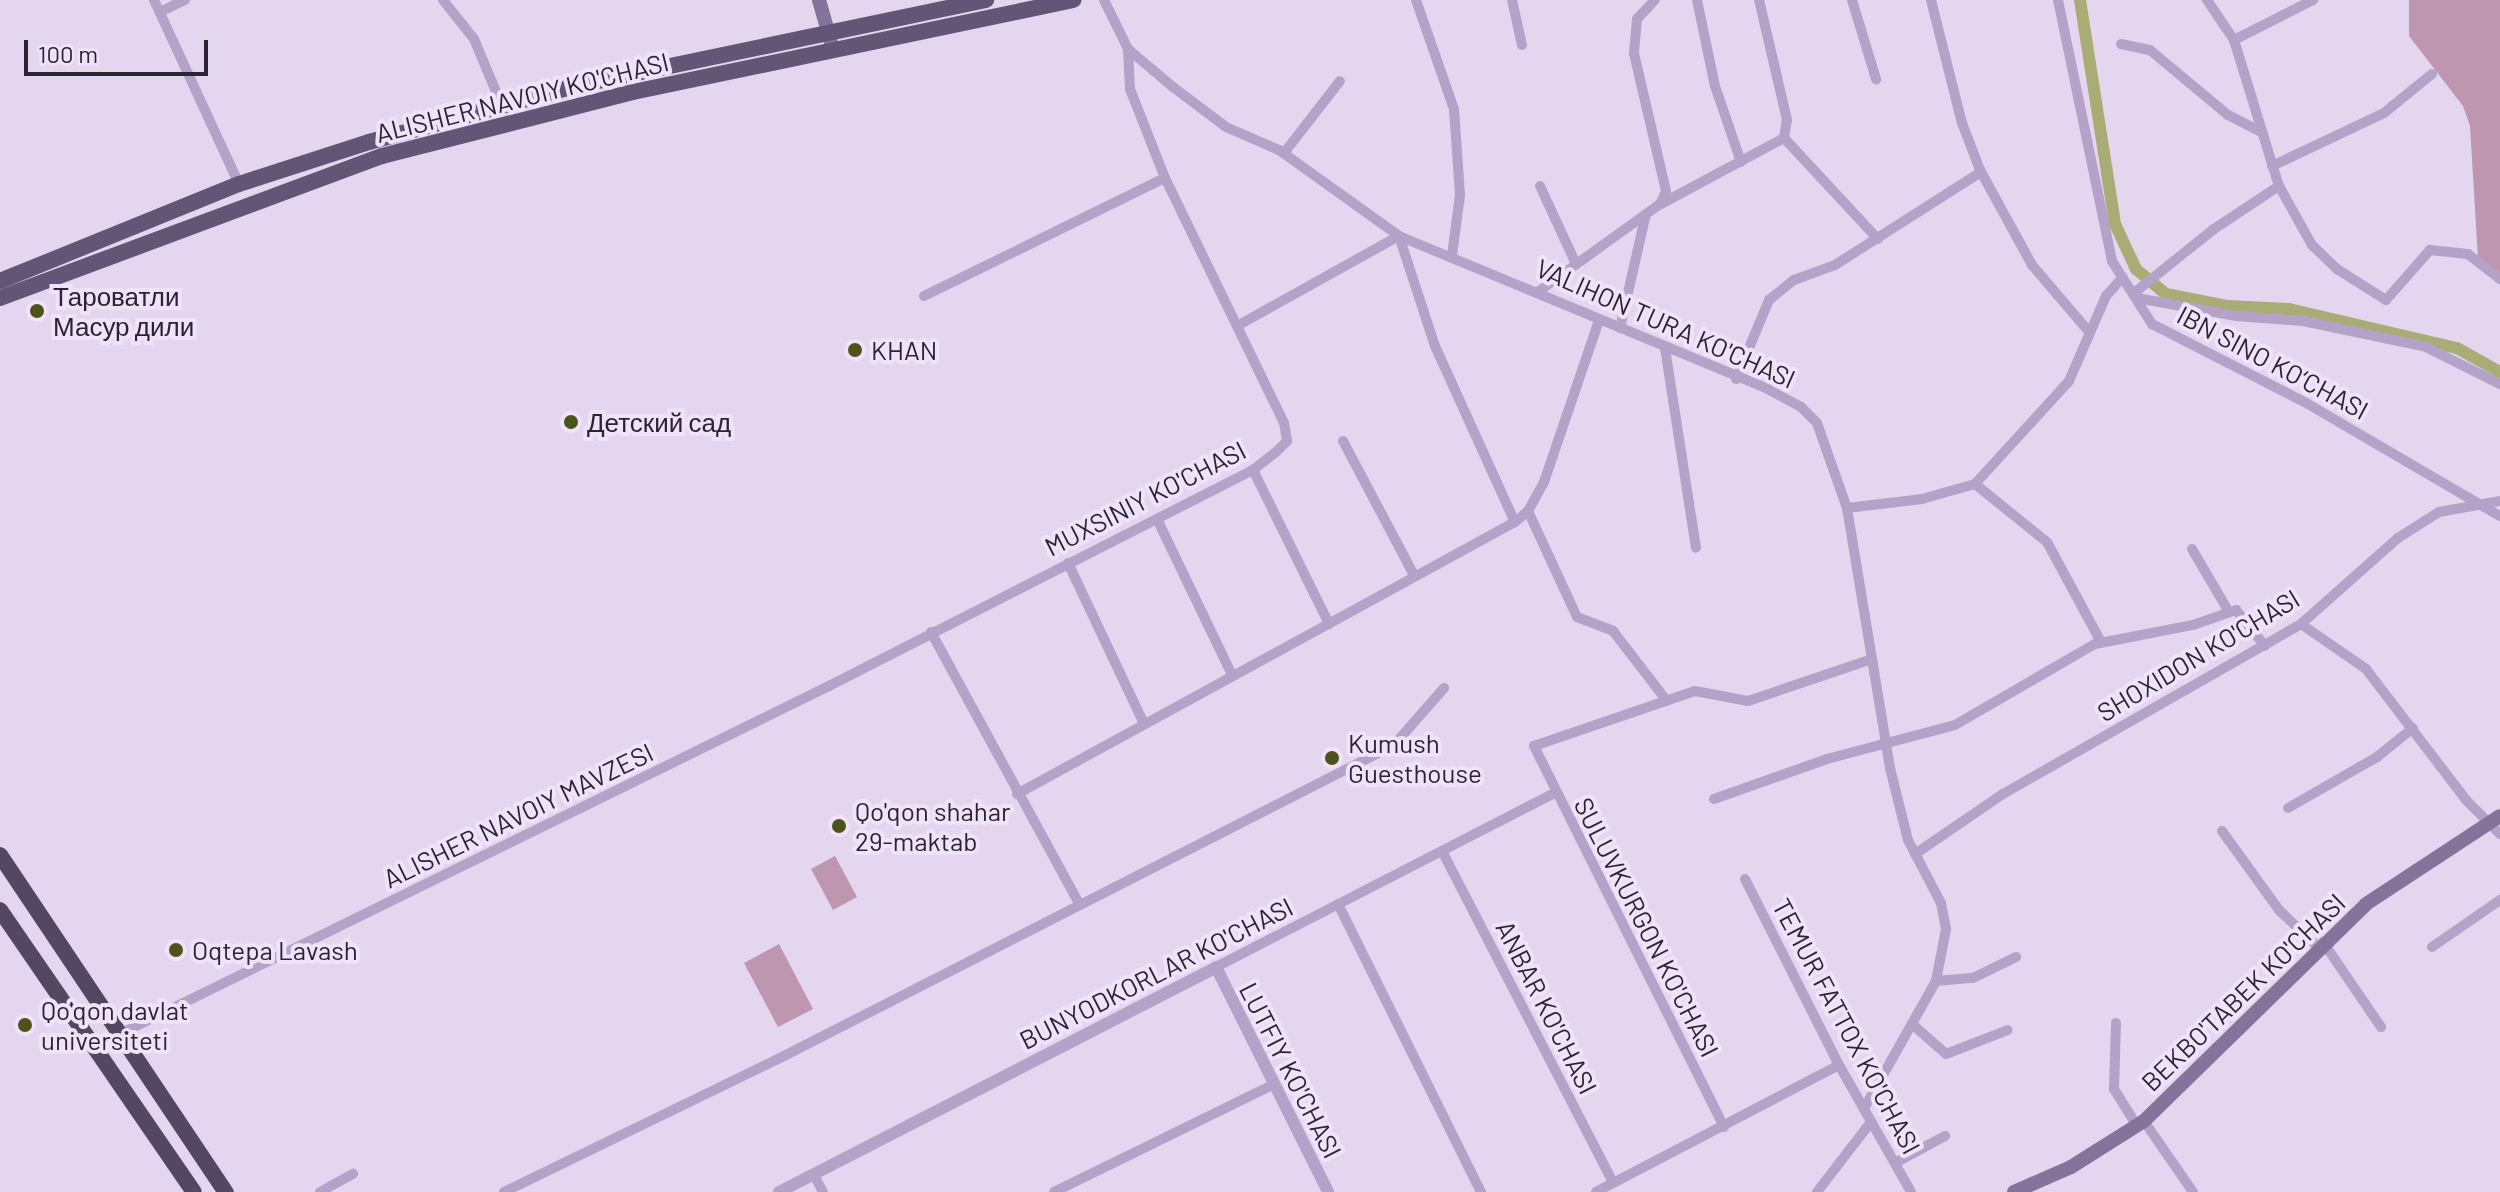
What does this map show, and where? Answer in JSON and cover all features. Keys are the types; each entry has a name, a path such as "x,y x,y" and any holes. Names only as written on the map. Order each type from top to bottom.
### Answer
{"highway":[{"path":"0,855 226,1192"},
{"path":"0,910 194,1192"}],"main road":[{"path":"819,0 834,50"},
{"name":"ALISHER NAVOIY KO'CHASI","path":"0,281 239,184 502,106 828,31 986,0"},
{"name":"ALISHER NAVOIY KO'CHASI","path":"0,298 382,156 633,92 1073,0"},
{"name":"BEKBO'TABEK KO'CHASI","path":"2014,1192 2071,1167 2141,1124 2321,944 2366,904 2494,820"}],"street":[{"path":"154,0 239,184"},
{"path":"160,12 185,0"},
{"path":"443,0 474,39 502,106"},
{"name":"VALIHON TURA KO'CHASI","path":"1104,0 1128,49 1226,127 1284,153 1399,236 1539,291 1801,407 1817,423 1847,508 1886,744 1915,854 1941,903 1946,929 1936,981 1864,1109"},
{"path":"1416,0 1454,109 1460,195 1452,256"},
{"path":"1512,0 1522,45"},
{"path":"1655,0 1637,19 1634,53 1666,175 1660,204"},
{"path":"1697,0 1715,86 1741,162"},
{"path":"1759,0 1787,120 1784,138"},
{"path":"1852,0 1876,79"},
{"path":"1931,0 1962,123 1981,172 2032,265 2090,333"},
{"name":"IBN SINO KO‘CHASI","path":"2058,0 2112,261 2152,324 2481,502 2500,516"},
{"path":"2207,0 2234,40 2279,186 2312,245 2337,269 2386,300 2430,250 2468,254 2500,279"},
{"path":"2234,40 2313,0"},
{"path":"2121,44 2150,50 2228,115 2263,133"},
{"name":"MUXSINIY KO'CHASI","path":"931,632 1253,470 1287,441 1284,423 1165,178 1130,89 1128,49"},
{"path":"2272,166 2384,113 2432,74"},
{"path":"1284,153 1340,81"},
{"path":"1539,291 1660,204 1784,138"},
{"path":"1784,138 1878,239"},
{"path":"1736,379 1769,300 1794,280 1835,265 1981,172"},
{"path":"924,296 1165,178"},
{"path":"1540,186 1576,264"},
{"path":"2135,294 2161,271 2279,186"},
{"path":"1620,328 1646,214"},
{"path":"1237,326 1399,236 1435,346 1515,522"},
{"path":"1847,508 1922,499 1975,484 2069,381 2106,296 2123,277"},
{"path":"2135,294 2236,316 2303,321 2426,347 2500,384"},
{"path":"1017,794 1515,522 1528,511 1544,482 1599,320"},
{"path":"1665,348 1696,548"},
{"path":"1343,441 1414,575"},
{"path":"1253,470 1329,624"},
{"path":"1975,484 2047,542 2101,642"},
{"name":"SHOXIDON KO'CHASI","path":"1915,854 2003,794 2301,624 2398,538 2439,512 2500,501"},
{"path":"1528,511 1577,617 1613,631 1667,701 1695,691 1748,701 1872,659"},
{"path":"1157,519 1232,675"},
{"path":"2192,549 2229,612"},
{"path":"1068,563 1144,724"},
{"path":"1714,799 1827,759 1886,744 1989,709 2101,642 2236,610 2265,646"},
{"path":"2301,624 2366,669 2494,820 2500,834"},
{"path":"931,632 1079,904"},
{"name":"ALISHER NAVOIY MAVZESI","path":"122,1033 931,632"},
{"path":"504,1192 1394,745 1444,688"},
{"name":"SULUVKURGON KO'CHASI","path":"1667,701 1534,746 1554,793 1724,1127"},
{"path":"2288,808 2377,757 2413,728"},
{"name":"BUNYODKORLAR KO'CHASI","path":"779,1192 1554,793"},
{"path":"2222,831 2272,902 2321,944 2381,1027"},
{"name":"ANBAR KO'CHASI","path":"1442,851 1613,1183"},
{"name":"TEMUR FATTOX KO'CHASI","path":"1745,879 1839,1065 1911,1192"},
{"path":"2432,947 2500,900"},
{"path":"1338,904 1481,1192"},
{"path":"1936,981 1973,978 2016,957"},
{"name":"LUTFIY KO'CHASI","path":"1216,967 1324,1191"},
{"path":"2116,1023 2114,1089 2193,1192"},
{"path":"1912,1024 1946,1054 2008,1030"},
{"path":"1596,1192 1839,1065"},
{"path":"1054,1192 1274,1084"},
{"path":"1817,1192 1871,1122"},
{"path":"1895,1163 1945,1136"},
{"path":"320,1192 353,1174"},
{"path":"814,1175 823,1192"}],"shaded area":[{"path":"2409,0 2500,0 2500,275 2478,259 2470,126 2463,106 2409,36"},
{"path":"835,856 857,897 833,910 811,869"},
{"path":"779,944 813,1009 778,1027 744,963"}],"waterway":[{"path":"2080,0 2115,224 2136,269 2166,294 2228,306 2289,309 2457,348 2500,372"}],"place":[{"name":"Тароватли Масур дили","path":"37,311"},
{"name":"KHAN","path":"855,350"},
{"name":"Детский сад","path":"571,422"},
{"name":"Kumush Guesthouse","path":"1332,758"},
{"name":"Qo'qon shahar 29-maktab","path":"839,826"},
{"name":"Oqtepa Lavash","path":"176,950"},
{"name":"Qo'qon davlat universiteti","path":"25,1025"}]}
